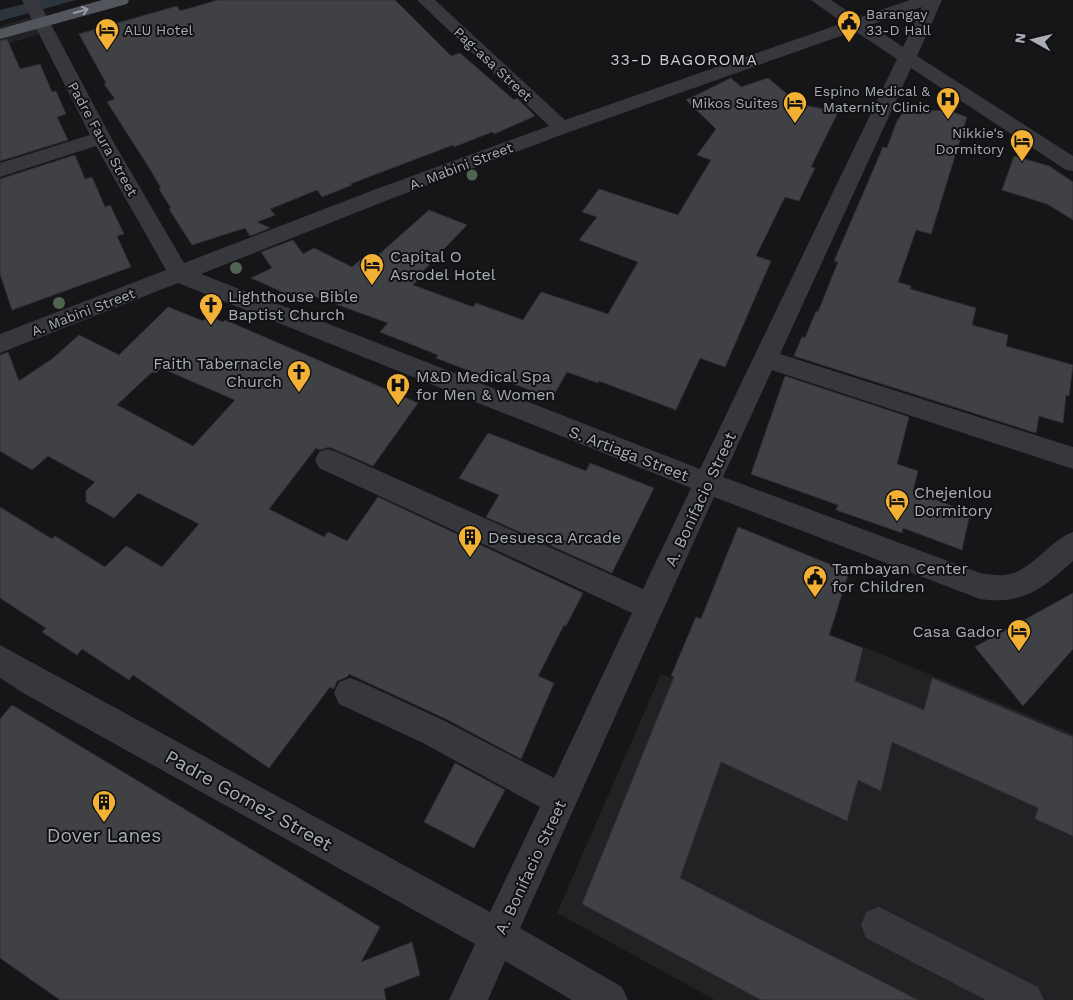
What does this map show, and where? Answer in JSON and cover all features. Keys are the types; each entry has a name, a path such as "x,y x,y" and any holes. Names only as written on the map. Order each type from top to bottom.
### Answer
{"main road":[{"path":"0,34 35,9 121,0"}],"street":[{"name":"Pag-asa Street","path":"425,0 562,128"},
{"path":"819,0 1073,166"},
{"name":"A. Mabini Street","path":"0,344 386,193 562,128 926,0"},
{"name":"A. Bonifacio Street","path":"468,1000 707,483 934,0"},
{"name":"Padre Faura Street","path":"35,9 102,138 180,275"},
{"path":"0,170 102,138"},
{"name":"S. Artiaga Street","path":"180,275 707,483 980,586 1006,589 1017,586 1027,581 1073,544"},
{"path":"766,359 1073,458"},
{"path":"328,460 650,607"},
{"name":"Padre Gomez Street","path":"0,660 36,683 609,1000"},
{"path":"350,693 434,732 561,800"},
{"path":"879,925 1025,1000"}],"shaded area":[{"path":"39,0 76,0 0,21 0,10"},
{"path":"32,17 41,34 0,46 0,26"},
{"path":"864,647 1073,734 1073,1000 715,1000 557,913 661,674 792,733 816,661 856,677"}],"building":[{"path":"218,0 395,0 451,56 460,53 514,100 517,98 535,116 494,134 492,132 454,147 453,145 350,184 352,185 322,197 317,190 270,209 275,215 257,222 270,228 250,236 245,228 192,245 169,209 171,208 148,166 107,102 115,99 104,84 106,83 79,34 177,6 180,11"},
{"path":"7,39 20,69 40,64 52,92 56,91 66,114 57,117 68,140 0,161 0,41"},
{"path":"731,78 741,87 768,78 799,104 838,112 811,167 815,168 799,201 785,197 756,256 771,261 725,367 700,358 676,410 599,381 598,383 567,372 552,398 500,379 498,382 436,358 438,355 380,332 388,323 308,294 300,300 251,278 272,268 261,252 293,240 303,254 314,248 352,267 367,254 376,257 429,210 467,225 421,273 423,274 413,285 473,307 476,303 523,320 541,292 608,314 638,262 579,240 597,217 582,212 599,189 678,215 711,160 697,155 716,129 686,100"},
{"path":"904,111 949,111 967,117 931,234 916,230 898,282 911,286 910,289 976,308 972,325 1008,335 1006,346 1073,365 1069,396 1066,395 1063,423 1039,416 1036,433 794,356 802,337 805,338 816,311 818,312 838,262 834,261 883,147 887,148 897,121"},
{"path":"75,155 85,179 92,177 105,207 110,205 124,234 117,236 131,267 12,310 0,274 0,179"},
{"path":"1014,156 1049,166 1073,182 1073,220 1047,204 1002,190"},
{"path":"168,307 203,321 208,316 223,322 225,320 418,403 373,466 329,447 320,450 316,448 269,509 324,537 328,532 347,541 378,497 583,593 538,676 554,683 521,759 446,719 349,674 347,677 337,681 334,689 330,687 269,768 133,675 129,680 82,649 77,655 42,632 46,628 0,598 0,507 52,539 55,536 105,567 126,546 162,567 199,524 138,493 114,518 86,502 86,491 95,482 48,456 32,470 0,451 0,355 8,352 19,381 52,359 79,335 119,355","holes":["161,368 235,400 193,446 117,405 152,372 156,373"]},
{"path":"785,376 909,417 897,464 918,471 913,491 970,513 962,550 903,528 902,533 836,510 838,505 751,474"},
{"path":"488,433 586,471 590,463 654,488 612,573 486,517 499,495 459,478"},
{"path":"738,527 849,572 829,635 863,648 855,681 924,710 932,678 1073,737 1073,836 1035,819 1038,808 892,742 881,791 858,780 847,821 721,762 680,878 918,1000 761,1000 582,904 674,677 671,676 696,617 701,619"},
{"path":"1073,593 1073,649 1023,706 975,647"},
{"name":"Dover Lanes","path":"12,705 380,927 361,962 412,942 420,975 384,989 386,1000 60,1000 0,958 0,719"},
{"path":"455,763 505,790 474,848 424,822"}],"place":[{"name":"Barangay 33-D Hall","path":"849,43"},
{"name":"ALU Hotel","path":"107,51"},
{"name":"Espino Medical & Maternity Clinic","path":"948,120"},
{"name":"Mikos Suites","path":"795,124"},
{"name":"Nikkie's Dormitory","path":"1022,162"},
{"name":"Capital O Asrodel Hotel","path":"372,286"},
{"name":"Lighthouse Bible Baptist Church","path":"211,326"},
{"name":"Faith Tabernacle Church","path":"299,393"},
{"name":"M&D Medical Spa for Men & Women","path":"398,406"},
{"name":"Chejenlou Dormitory","path":"897,522"},
{"name":"Desuesca Arcade","path":"470,558"},
{"name":"Tambayan Center for Children","path":"815,598"},
{"name":"Casa Gador","path":"1019,652"},
{"name":"Dover Lanes","path":"104,823"}],"district":[{"name":"33-D BAGOROMA","path":"684,59"}]}
